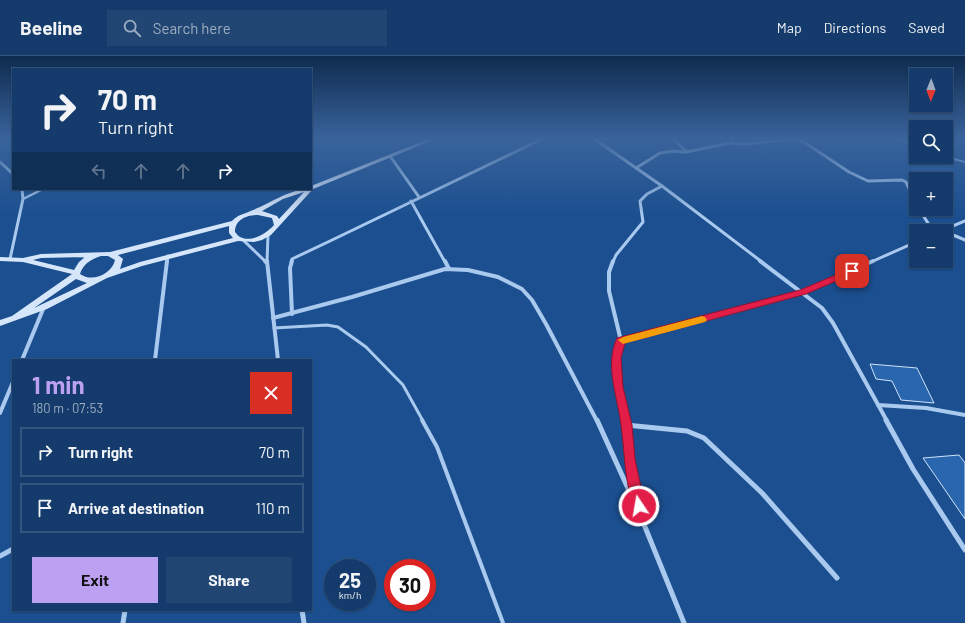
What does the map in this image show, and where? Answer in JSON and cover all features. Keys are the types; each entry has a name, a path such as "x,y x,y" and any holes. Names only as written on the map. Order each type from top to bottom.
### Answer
{"main road":[{"path":"312,187 369,164"},
{"path":"240,239 232,234 231,230 234,223 242,216 281,198 304,190"},
{"path":"0,259 23,260 76,274 81,279 90,280 104,277 168,256 240,239 251,240 268,235 308,190"},
{"path":"253,212 266,213 275,217 277,226"},
{"path":"15,317 76,274 78,267 85,260 95,256 234,223"},
{"path":"0,323 44,307 87,287 104,277 117,267 119,263 118,259 108,254 41,256 23,260"}],"street":[{"path":"2,164 12,173"},
{"path":"396,164 419,197"},
{"path":"292,314 290,268 292,259 488,164"},
{"path":"631,164 662,186 803,292 822,308 833,323 913,469 965,550"},
{"path":"636,168 642,164"},
{"path":"838,164 868,182 902,180 906,182 909,188"},
{"path":"643,521 629,459 626,425 618,387 617,358 621,341 609,291 609,272 616,255 643,222 640,201 647,194 662,186"},
{"path":"10,259 23,199 22,190"},
{"path":"411,201 449,269"},
{"path":"953,226 965,220"},
{"path":"268,235 267,264 278,359"},
{"path":"953,235 965,240"},
{"path":"240,239 267,264"},
{"path":"621,341 648,335 803,292 909,245"},
{"path":"154,359 168,256"},
{"path":"273,318 292,314 449,269 479,272 507,279 524,290 541,315 574,374 604,436 643,521 684,623"},
{"path":"22,359 44,307"},
{"path":"0,413 12,384"},
{"path":"878,405 926,408 965,415"},
{"path":"626,425 687,431 704,438 762,492 837,578"},
{"path":"0,556 12,550"},
{"path":"123,623 125,611"},
{"path":"302,611 304,623"}],"lane":[{"path":"23,199 41,190"},
{"path":"274,328 327,325 338,327 366,346 403,384 437,447 502,623"}],"building":[{"path":"870,364 917,368 934,403 901,400 892,381 876,379"},
{"path":"959,455 965,463 965,519 923,458"}],"slow traffic":[{"path":"623,340 648,335 702,320"}],"route":[{"path":"639,506 629,459 626,425 618,387 617,358 621,341 648,335 803,292 852,271"}]}
